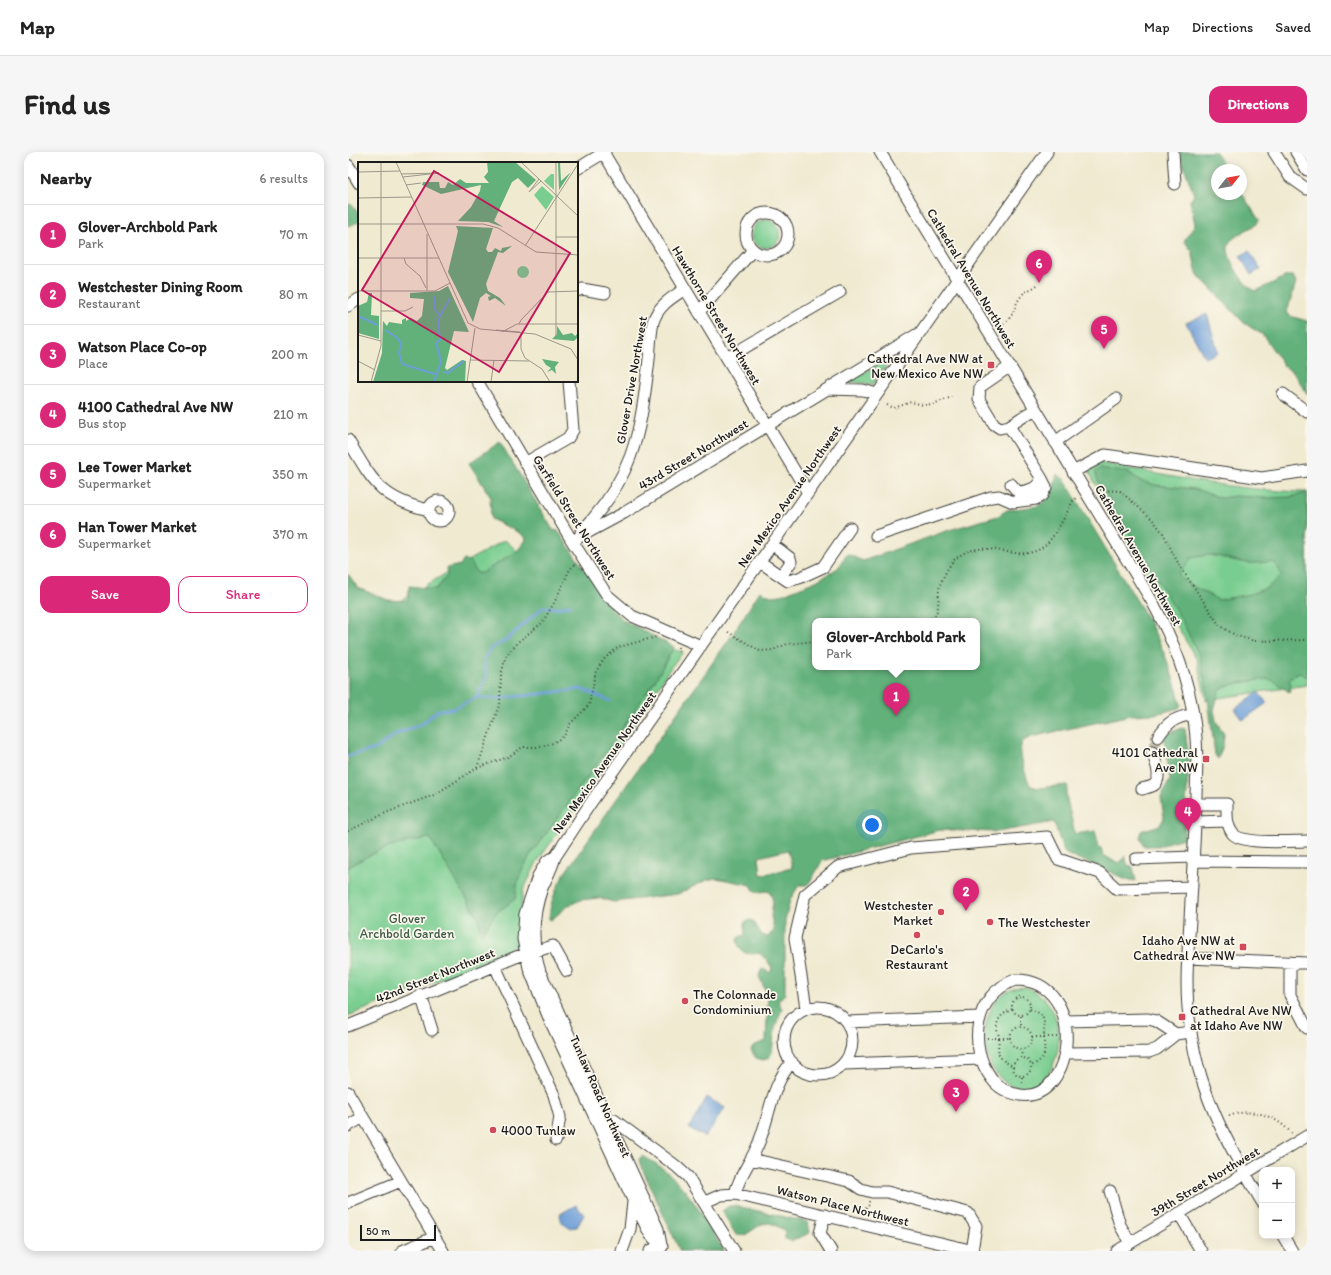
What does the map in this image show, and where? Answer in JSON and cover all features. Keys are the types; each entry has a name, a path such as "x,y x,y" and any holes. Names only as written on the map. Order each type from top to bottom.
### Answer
{"street":[{"path":"578,168 604,152"},
{"name":"Hawthorne Street Northwest","path":"604,152 808,493"},
{"name":"Cathedral Avenue Northwest","path":"880,152 1162,620 1181,664 1194,714 1197,751 1196,804 1188,958 1187,999 1190,1032 1197,1064 1210,1104 1223,1134 1259,1197"},
{"name":"New Mexico Avenue Northwest","path":"530,953 535,911 555,857 1046,152"},
{"path":"1173,152 1175,184"},
{"path":"1274,152 1290,177 1307,189"},
{"path":"1296,152 1307,170"},
{"path":"348,165 358,181"},
{"path":"699,312 753,250"},
{"path":"578,291 582,289 605,293"},
{"name":"Glover Drive Northwest","path":"572,541 606,504 626,469 633,453 640,426 652,322 664,303 685,289"},
{"path":"727,358 840,292"},
{"path":"348,306 358,300"},
{"name":"43rd Street Northwest","path":"572,541 624,513 920,333"},
{"path":"1010,367 980,387 979,400 994,424 1000,428 1009,426 1035,409"},
{"name":"Garfield Street Northwest","path":"477,382 582,558 600,585 623,610 641,620 701,646"},
{"path":"525,462 568,438 573,430 569,382"},
{"path":"828,389 863,390 877,394"},
{"path":"1283,394 1307,412"},
{"path":"1055,442 1116,399"},
{"path":"876,536 991,497 999,496 1013,502 1036,499 1042,495 1046,487 1009,426"},
{"path":"348,440 371,477 382,490 405,504 429,510"},
{"path":"1073,472 1105,455 1262,478 1307,471"},
{"path":"1011,484 1018,492 1027,491 1037,487 1042,479"},
{"path":"760,562 788,581 799,578 823,567 850,528"},
{"path":"772,544 790,558 791,562 781,576"},
{"path":"1158,737 1166,724 1182,716 1194,714"},
{"path":"1142,789 1154,786 1157,781 1158,772 1152,752"},
{"path":"1196,804 1227,804 1226,821 1234,835 1245,840 1307,841"},
{"path":"1195,822 1226,821"},
{"path":"806,1008 795,938 805,895 838,867 911,848 1047,837 1058,859 1100,873 1116,889 1192,887"},
{"path":"1136,859 1307,862"},
{"name":"42nd Street Northwest","path":"348,1026 495,966 553,946 567,970"},
{"name":"Tunlaw Road Northwest","path":"530,953 658,1229 662,1248"},
{"name":"Tunlaw Road Northwest","path":"530,953 536,989 633,1200 650,1234 662,1248"},
{"path":"1188,958 1307,963"},
{"path":"1290,962 1290,994 1307,1028"},
{"path":"495,966 554,1095 560,1117 556,1140"},
{"path":"1026,980 1037,983 1047,990 1056,1000 1065,1021 1067,1040 1066,1053 1061,1068 1054,1079 1040,1091 1024,1095 1012,1094 1002,1089 992,1080 981,1059 977,1042 980,1017 987,1001 995,991 1010,982 1026,980"},
{"path":"421,995 432,1030"},
{"path":"817,1006 829,1008 839,1014 847,1022 852,1033 852,1044 850,1055 844,1064 830,1073 814,1075 803,1072 792,1062 784,1045 784,1034 788,1023 796,1014 806,1008 817,1006"},
{"path":"847,1022 980,1017"},
{"path":"1065,1021 1148,1019 1156,1021 1176,1034"},
{"path":"1066,1053 1148,1052 1157,1049 1176,1034 1190,1032"},
{"path":"844,1064 981,1059"},
{"path":"735,1194 737,1182 758,1147 777,1085 792,1062"},
{"path":"348,1092 443,1251"},
{"path":"348,1126 363,1117"},
{"path":"597,1124 608,1119 618,1123 681,1170 694,1185 734,1251"},
{"name":"39th Street Northwest","path":"1117,1251 1245,1173 1305,1141"},
{"path":"751,1159 849,1182 861,1189 872,1192 887,1192 968,1213 976,1226 973,1251"},
{"path":"348,1203 401,1180"},
{"path":"1110,1191 1120,1225 1130,1243"},
{"name":"Watson Place Northwest","path":"705,1202 721,1195 735,1194 825,1215 940,1247 973,1251"},
{"path":"622,1251 631,1224 633,1200"},
{"path":"1179,1213 1202,1251"},
{"path":"825,1215 820,1233 831,1251"},
{"path":"402,1251 435,1237"},
{"path":"1285,1239 1292,1251"},
{"path":"650,1251 662,1248"}],"path":[{"path":"1000,326 1010,320 1023,293 1036,288 1039,283"},
{"path":"887,405 894,408 911,402 923,405 933,404 952,396"},
{"path":"1100,490 1120,492 1152,518 1163,533 1179,565 1220,626 1237,636 1255,641 1307,640"},
{"path":"932,618 939,609 940,585 953,561 962,555 980,548 996,548 1024,555 1041,548 1047,543 1072,501 1077,498"},
{"path":"477,768 500,703 500,692 506,656 519,641 542,623 554,603 570,569 582,558"},
{"path":"728,632 760,651 773,650 788,644 812,641"},
{"path":"348,831 388,812 434,795 477,768 508,757 523,747 540,747 553,743 564,736 570,724 586,709 591,698 596,671 605,658 619,647 657,637"},
{"path":"671,644 678,647 680,654"},
{"path":"1012,1009 1013,1001 1019,997 1027,999 1030,1009"},
{"path":"1012,1009 1017,1014 1021,1015 1028,1012 1030,1009"},
{"path":"1012,1009 998,1020 997,1025 999,1038 997,1045 1000,1056 1013,1066 1015,1074 1022,1077 1029,1074 1031,1066 1044,1055 1046,1046 1044,1037 1044,1020 1040,1014 1030,1009"},
{"path":"1021,1015 1021,1025"},
{"path":"1021,1025 1028,1029 1032,1037 1029,1046 1022,1050"},
{"path":"1021,1025 1013,1029 1010,1038 1014,1046 1022,1050"},
{"path":"1032,1037 1060,1037 1061,1040"},
{"path":"984,1039 1010,1038"},
{"path":"1022,1050 1022,1058"},
{"path":"1013,1066 1017,1060 1022,1058"},
{"path":"1022,1058 1027,1060 1031,1066"},
{"path":"1022,1077 1022,1089"},
{"path":"1229,1116 1238,1112 1266,1116 1280,1122 1292,1134"}],"green space":[{"path":"1179,152 1216,152 1223,164 1211,164 1211,200 1246,200 1259,220 1257,224 1238,235 1229,243 1229,255 1236,270 1246,284 1251,289 1256,291 1287,276 1293,276 1296,282 1287,312 1290,316 1307,321 1307,394 1294,373 1284,366 1263,335 1244,323 1197,274 1192,251 1184,241 1195,224 1190,201 1194,195"},
{"path":"348,204 352,205 358,213 358,222 348,226"},
{"path":"766,220 776,224 780,234 776,244 766,248 756,244 752,234 756,224"},
{"path":"894,355 873,384 849,381"},
{"path":"500,442 553,530 558,531 611,608 623,620 674,647 656,679 609,748 529,857 518,880 515,899 496,913 481,935 479,919 430,838 409,842 377,852 348,868 348,574 358,588 388,600 408,601 409,586 436,589 447,576 447,568 460,565 464,560 470,561 477,573 482,573 517,551 526,540 525,537 491,519 490,496 469,463"},
{"path":"1101,463 1229,486 1307,492 1307,685 1206,700 1197,660 1110,511 1088,470"},
{"path":"1099,469 1128,472 1141,481 1156,485 1195,489 1221,498 1235,496 1269,498 1290,497 1307,493 1307,677 1300,673 1289,678 1291,687 1289,692 1274,681 1266,679 1239,683 1224,687 1219,691 1214,710 1216,721 1224,734 1223,745 1218,759 1215,755 1207,691 1199,655 1181,619 1098,481 1095,472","holes":["1207,555 1247,563 1275,563 1282,575 1267,588 1250,594 1218,600 1183,580 1179,576 1180,571 1186,566 1191,558"]},
{"path":"1057,474 1064,479 1146,616 1166,659 1181,705 1179,708 1155,714 1131,715 1031,737 1024,741 1021,745 1023,766 1031,786 1039,788 1068,786 1066,795 1075,834 1095,831 1099,847 1101,848 1103,855 1117,863 1121,862 1125,856 1128,866 1133,867 1136,881 1124,879 1107,870 1066,854 1063,850 1054,822 997,832 940,830 822,861 812,879 807,885 799,885 790,900 785,921 785,994 778,1001 782,1009 775,1027 772,1052 769,1058 763,1060 756,1058 751,1050 753,1046 766,1041 768,996 759,976 761,970 763,969 770,973 772,968 767,960 759,953 751,954 742,951 737,940 739,937 745,935 744,923 750,920 753,921 762,935 768,937 774,930 771,916 773,901 770,892 755,892 751,885 716,878 707,880 678,894 614,902 598,898 581,900 569,905 551,920 549,919 554,896 564,874 732,635 760,591 771,596 781,595 816,581 838,568 847,554 863,561 949,530 998,516 1007,510 1038,506 1051,496","holes":["788,850 792,868 761,875 759,857"]},
{"name":"Glover Archbold Garden","path":"505,540 584,612 626,637 683,652 671,667 620,746 537,862 523,891 517,945 457,973 348,1016 348,583 377,615 453,569"},
{"path":"1182,728 1185,729 1189,760 1184,838 1161,846 1144,846 1140,837 1141,831 1160,825 1164,818 1161,797 1170,780 1164,738 1167,734"},
{"path":"1025,987 1037,993 1046,1001 1053,1011 1057,1022 1059,1035 1055,1060 1050,1071 1046,1077 1035,1085 1028,1087 1011,1085 998,1075 989,1060 985,1041 987,1022 993,1005 1006,992"},
{"path":"642,1156 669,1173 680,1184 699,1210 724,1251 680,1251 640,1164 639,1159"},
{"path":"729,1206 736,1206 808,1222 810,1233 791,1241 785,1239 785,1231 770,1223 762,1224 745,1235 736,1235 722,1211"}],"water":[{"path":"1249,251 1261,269 1251,275 1240,256"},
{"path":"1207,314 1218,352 1205,358 1186,323"},
{"path":"1258,692 1267,703 1243,720 1235,709"},
{"path":"707,1097 725,1108 705,1137 689,1128"},
{"path":"576,1205 584,1215 577,1227 569,1228 561,1221 560,1214"}],"waterway":[{"path":"477,697 486,677 484,660 491,648 505,641 543,607 558,608 571,605"},
{"path":"348,756 376,749 396,734 422,724 438,710 453,709 477,697 495,699 581,689 610,701"}],"tunnel":[{"path":"1152,752 1158,737"}],"place":[{"name":"Han Tower Market","path":"1039,283"},
{"name":"Lee Tower Market","path":"1104,349"},
{"name":"Cathedral Ave NW at New Mexico Ave NW","path":"991,365"},
{"name":"Glover-Archbold Park","path":"896,716"},
{"name":"4101 Cathedral Ave NW","path":"1206,759"},
{"name":"4100 Cathedral Ave NW","path":"1188,831"},
{"name":"Westchester Dining Room","path":"966,911"},
{"name":"Westchester Market","path":"941,912"},
{"name":"The Westchester","path":"990,922"},
{"name":"DeCarlo's Restaurant","path":"917,935"},
{"name":"Idaho Ave NW at Cathedral Ave NW","path":"1243,947"},
{"name":"The Colonnade Condominium","path":"685,1001"},
{"name":"Cathedral Ave NW at Idaho Ave NW","path":"1182,1017"},
{"name":"Watson Place Co-op","path":"956,1112"},
{"name":"4000 Tunlaw","path":"493,1130"}]}
